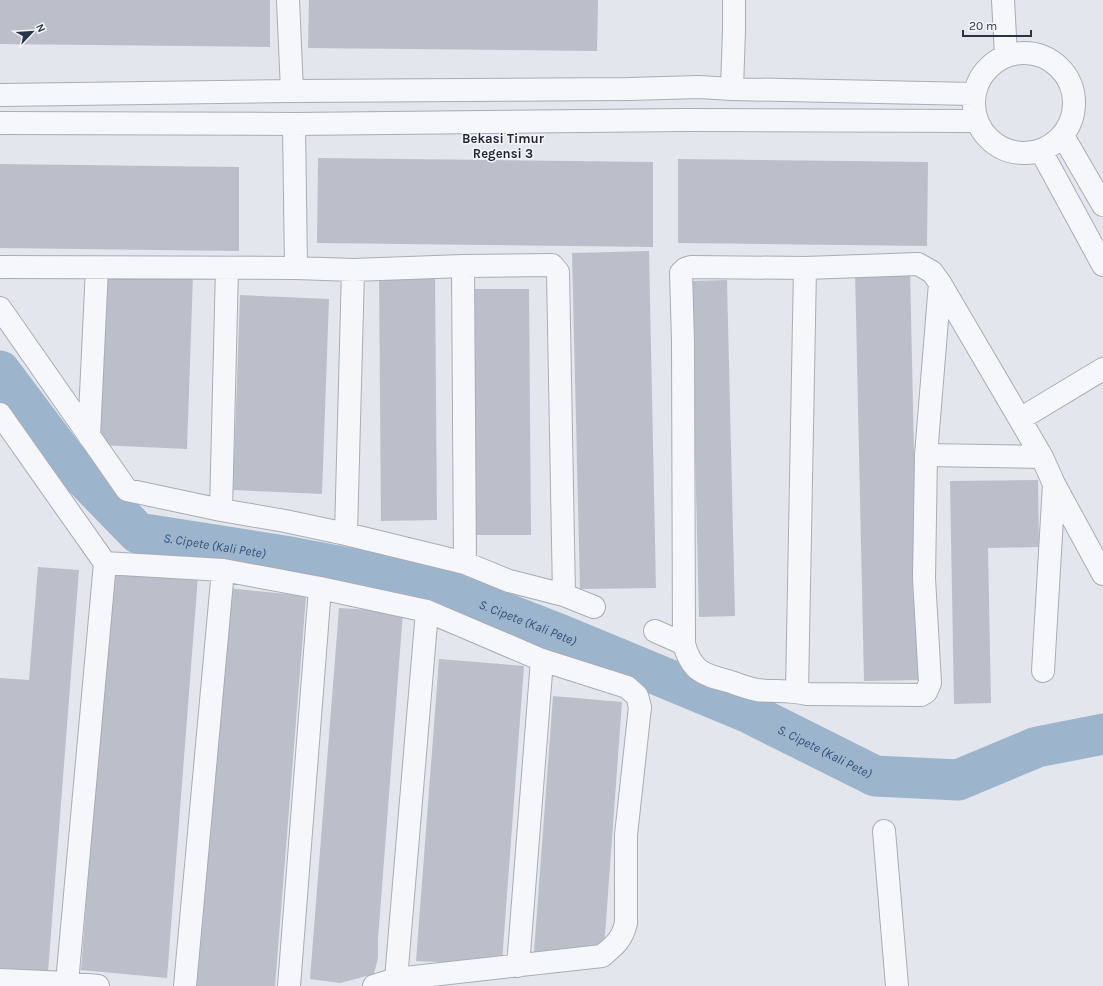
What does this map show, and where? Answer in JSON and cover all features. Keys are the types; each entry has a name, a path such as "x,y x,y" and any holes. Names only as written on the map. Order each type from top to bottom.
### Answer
{"street":[{"path":"288,0 292,91"},
{"path":"732,89 734,0"},
{"path":"1004,0 1006,55"},
{"path":"1032,52 1056,63 1071,85 1074,111 1063,136 1041,151 1015,154 991,142 976,121 973,94 984,70 1006,55 1032,52"},
{"path":"0,94 629,89 699,87 973,94"},
{"path":"629,89 630,121"},
{"path":"0,123 294,124 630,121 976,121"},
{"path":"294,124 296,268"},
{"path":"1063,136 1103,205"},
{"path":"1041,151 1103,265"},
{"path":"940,283 926,455 924,578 930,683 926,692 921,695 807,694 757,690 704,674 694,665 687,655 684,644 683,341 681,273 685,269 691,267 805,268 918,264 932,272 940,283 1042,457 1054,484 1103,574"},
{"path":"0,267 296,268 353,270 463,266 552,265 558,272 564,595"},
{"path":"463,266 465,563"},
{"path":"89,436 97,268"},
{"path":"221,510 227,268"},
{"path":"797,692 805,268"},
{"path":"346,534 353,270"},
{"path":"0,308 127,490 346,534 465,563 509,580 564,595 594,607"},
{"path":"1020,419 1103,369"},
{"path":"0,414 105,563 67,983"},
{"path":"926,455 1042,457"},
{"path":"1043,671 1054,484"},
{"path":"105,563 223,570 320,588 427,611 542,660 627,687 637,696 640,707 626,835 626,923 623,934 615,944 602,956 396,979 374,986"},
{"path":"185,986 223,570"},
{"path":"289,986 320,588"},
{"path":"396,979 427,611"},
{"path":"655,631 684,644"},
{"path":"518,966 542,660"},
{"path":"884,831 897,986"},
{"path":"0,980 98,986"}],"building":[{"path":"0,0 270,0 270,47 0,44"},
{"path":"309,0 598,0 597,51 308,48"},
{"path":"318,158 653,162 653,247 317,243"},
{"path":"678,159 928,162 927,246 678,243"},
{"path":"0,164 239,167 239,251 0,248"},
{"path":"649,251 656,588 580,589 572,253"},
{"path":"910,269 919,680 864,681 855,270"},
{"path":"105,271 193,275 187,449 98,445"},
{"path":"379,274 435,274 437,520 381,521"},
{"path":"727,280 735,616 699,617 691,281"},
{"path":"472,289 529,289 531,535 474,535"},
{"path":"240,295 329,299 322,494 233,490"},
{"path":"1038,480 1039,547 988,548 991,703 954,704 950,481"},
{"path":"38,567 79,570 48,972 0,968 0,678 29,680"},
{"path":"112,569 198,576 167,978 81,970"},
{"path":"227,588 306,596 275,986 196,986"},
{"path":"339,608 403,612 378,939 378,958 374,974 340,983 310,979"},
{"path":"439,659 524,666 502,962 461,963 416,961"},
{"path":"553,696 622,702 604,949 565,956 534,952"}],"waterway":[{"name":"S. Cipete (Kali Pete)","path":"0,371 66,459 138,533 284,556 428,583 559,634 747,712 875,776 958,780 1037,747 1103,734"}],"district":[{"name":"Bekasi Timur Regensi 3","path":"503,146"}]}
